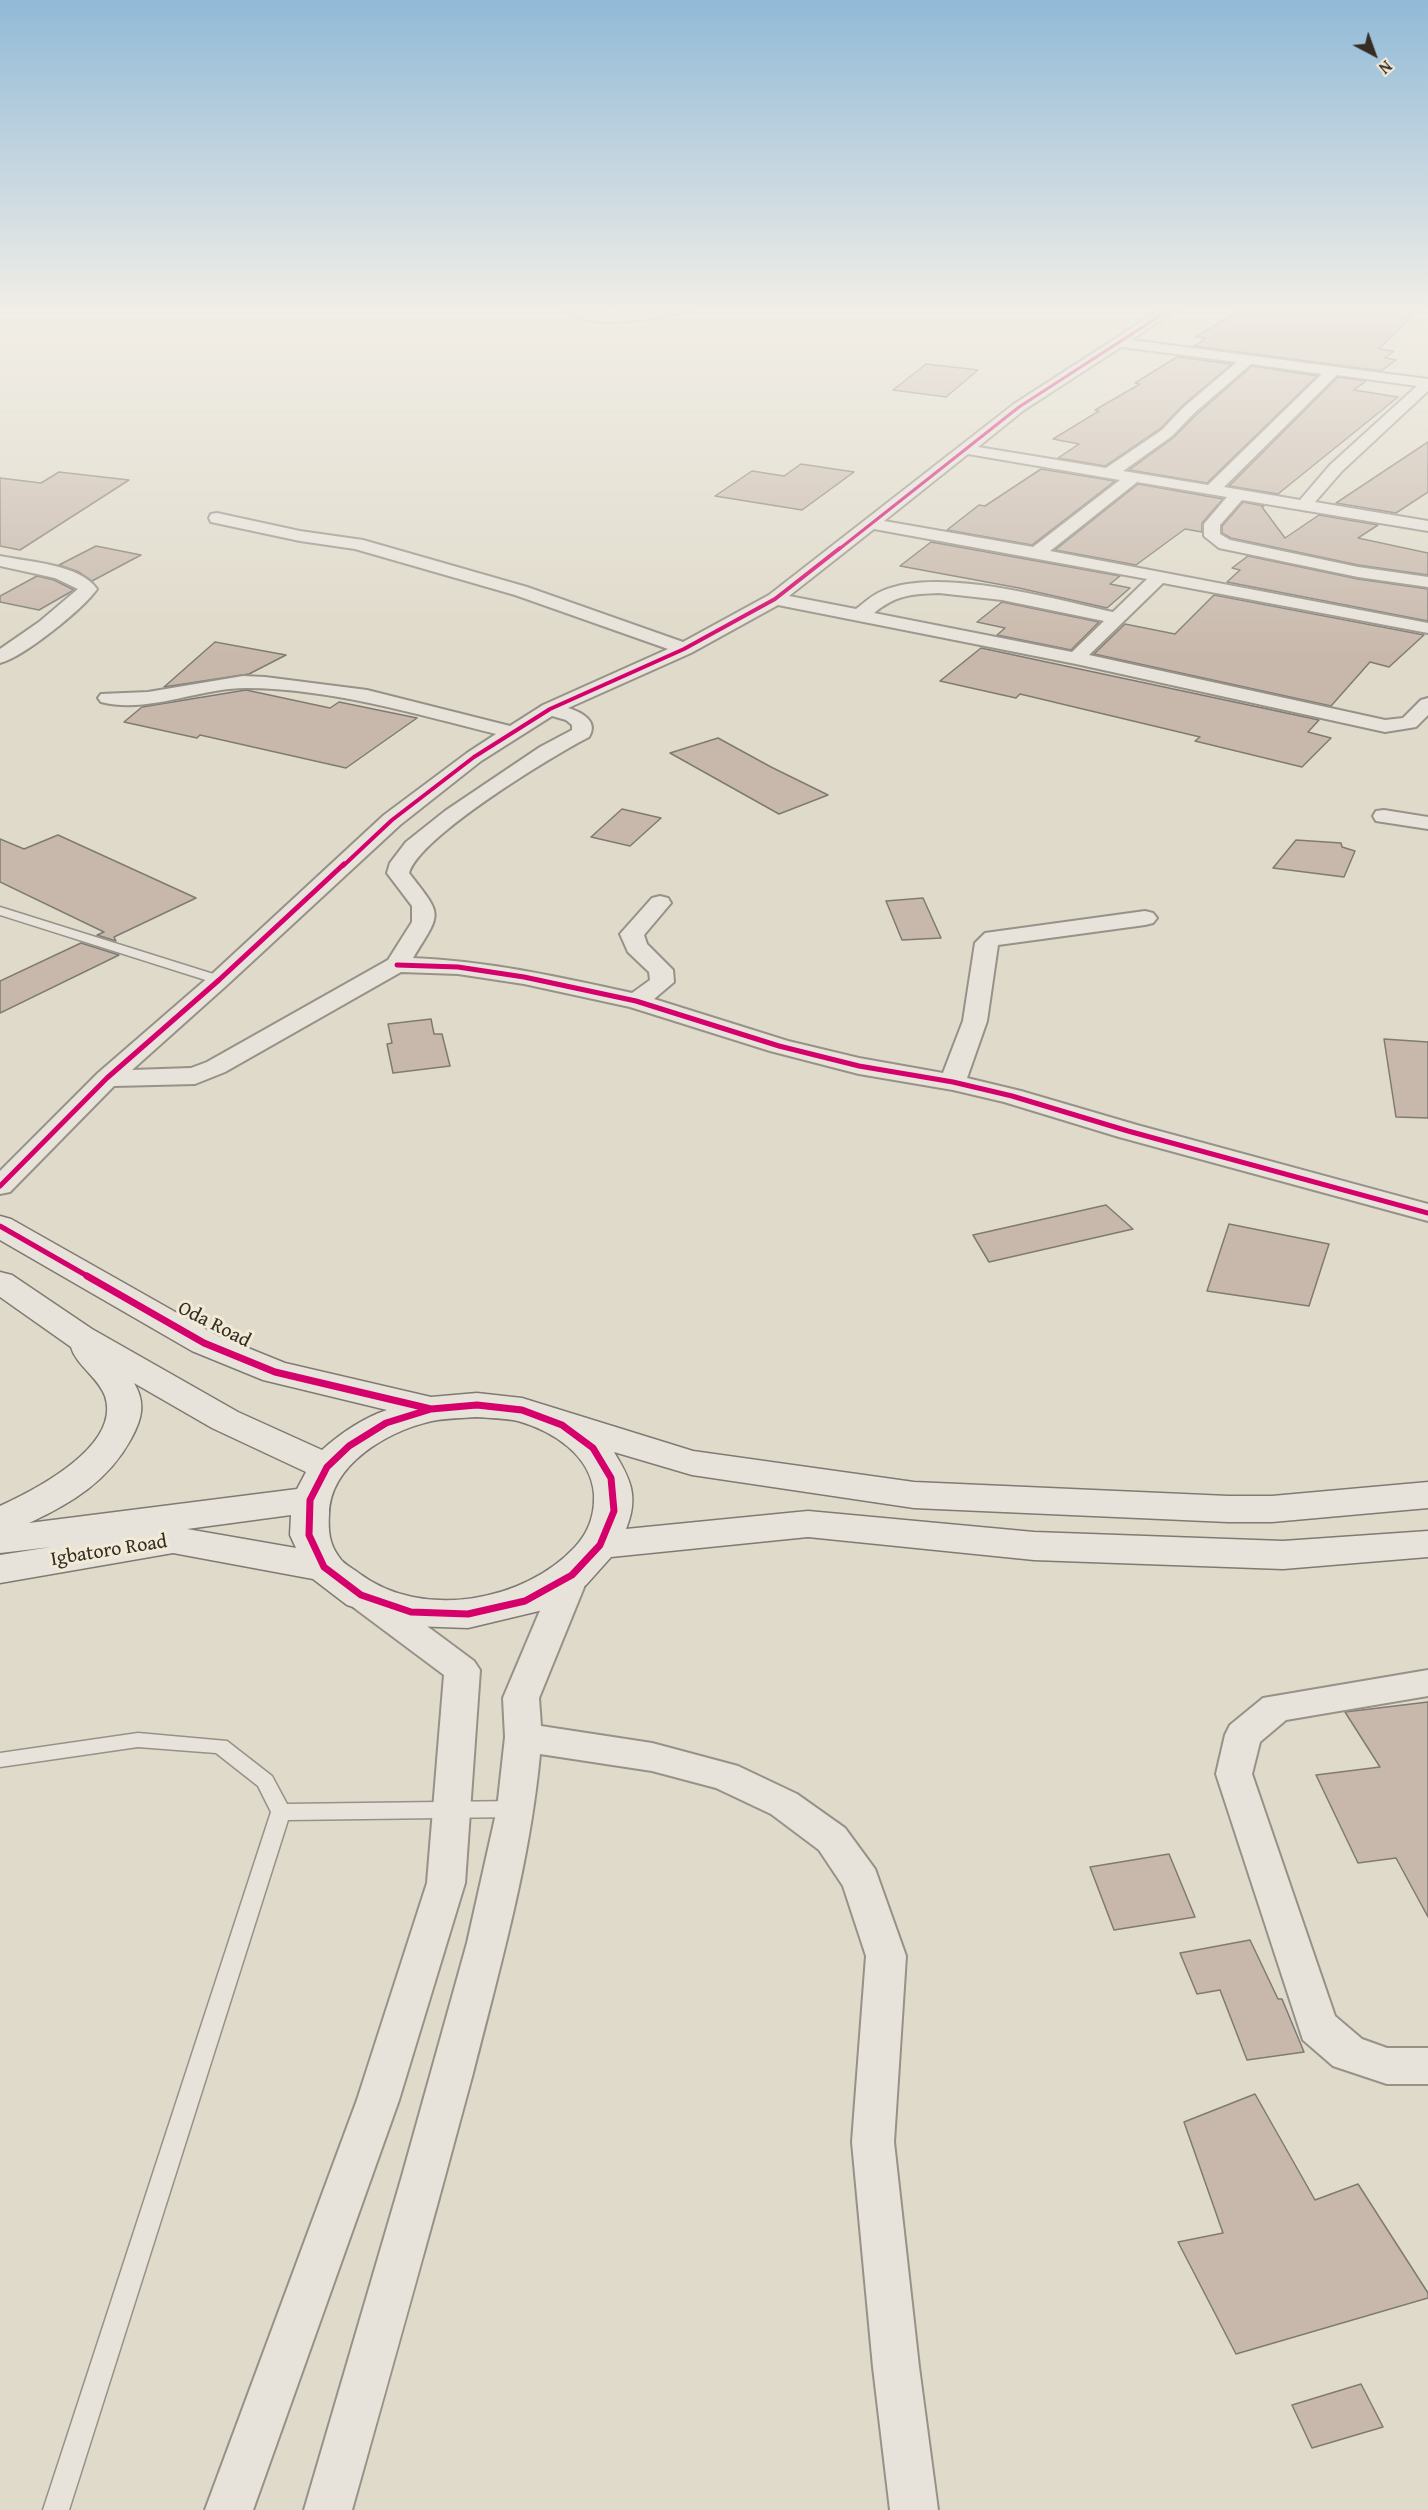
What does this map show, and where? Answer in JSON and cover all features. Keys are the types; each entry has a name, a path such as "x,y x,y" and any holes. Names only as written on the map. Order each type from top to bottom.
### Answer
{"street":[{"path":"0,1186 107,1078 219,980 392,820 474,757 550,709 684,649 775,599 998,423"},
{"path":"1111,472 1167,433 1176,423"},
{"path":"1212,490 1280,423"},
{"path":"1304,505 1336,468 1384,423"},
{"path":"964,449 1426,523"},
{"path":"1036,553 1135,476"},
{"path":"1239,494 1212,524 1212,536 1225,544 1333,567 1428,582"},
{"path":"217,518 300,536 357,544 521,591 684,649"},
{"path":"871,524 1428,628"},
{"path":"0,561 72,577 84,583 88,589 68,609 27,641 0,657"},
{"path":"1299,604 1333,567"},
{"path":"1076,658 1158,578"},
{"path":"860,615 891,594 939,588 988,593 1117,618"},
{"path":"775,599 1076,658 1385,726 1409,723 1428,704"},
{"path":"108,698 148,698 243,682 265,683 368,696 511,732"},
{"path":"107,1078 195,1076 216,1067 397,965 424,922 423,906 398,873 401,863 414,847 481,796 547,751 582,733 582,723 573,716 550,709"},
{"path":"1384,816 1428,823"},
{"path":"636,1001 662,981 661,970 636,947 632,934 644,918 660,903"},
{"path":"954,1082 975,1021 987,942 993,938 1145,918"},
{"path":"397,965 458,967 524,977 636,1001 779,1046 860,1066 954,1082 1428,1213"},
{"name":"Oda Road","path":"0,1226 204,1343 275,1372 430,1409"},
{"path":"0,1282 80,1337 225,1420 327,1467"},
{"path":"0,1521 51,1498 93,1468 112,1444 124,1417 124,1400 112,1379 80,1337"},
{"path":"229,2510 378,2100 446,1883 462,1670 324,1567 309,1534 310,1500 327,1467 349,1446 386,1423 430,1409 477,1405 522,1410 562,1425 692,1462 914,1495 1272,1509 1428,1495"},
{"path":"361,1595 411,1612 468,1614 525,1601 572,1575 600,1545 614,1511 610,1478 593,1448 562,1425"},
{"name":"Igbatoro Road","path":"0,1540 310,1500"},
{"path":"600,1545 808,1524 1034,1546 1283,1555 1428,1544"},
{"name":"Igbatoro Road","path":"0,1569 173,1540 324,1567"},
{"path":"328,2510 424,2176 487,1942 516,1809 523,1737 521,1698 572,1575"},
{"path":"1428,1683 1276,1708 1243,1735 1234,1774 1318,2027 1348,2053 1388,2066 1428,2066"},
{"path":"523,1737 652,1757 725,1776 784,1804 832,1839 861,1880 886,1956 873,2142 896,2367 914,2510"}],"lane":[{"path":"0,911 219,980"},
{"path":"0,1760 138,1740 220,1746 265,1781 280,1812 56,2510"},
{"path":"280,1812 516,1809"}],"building":[{"path":"1079,423 1166,423 1105,466 1058,458 1079,444 1053,439"},
{"path":"1188,423 1269,423 1207,483 1129,470 1173,438"},
{"path":"1292,423 1366,423 1278,494 1229,486"},
{"path":"1428,442 1428,492 1396,513 1336,503"},
{"path":"801,464 854,472 802,510 715,496 752,471 784,476"},
{"path":"1041,469 1115,481 1032,545 947,530 979,505 985,506"},
{"path":"59,472 129,480 20,550 0,546 0,478 41,483"},
{"path":"1138,484 1223,499 1202,523 1202,532 1185,529 1136,565 1055,550"},
{"path":"1243,502 1264,506 1262,507 1285,538 1319,515 1378,525 1358,538 1428,553 1428,575 1358,565 1231,538 1222,533 1222,526"},
{"path":"931,542 1120,576 1110,584 1130,588 1107,608 1019,588 900,566"},
{"path":"96,546 141,555 92,581 79,572 59,565"},
{"path":"1248,556 1358,579 1428,589 1428,621 1227,582 1240,570 1232,568"},
{"path":"37,576 54,580 74,590 39,610 0,602 0,596"},
{"path":"1214,595 1424,635 1389,667 1370,662 1331,706 1094,654 1125,624 1175,634"},
{"path":"1002,602 1099,622 1071,650 997,635 1005,628 977,622"},
{"path":"215,642 286,655 249,674 164,687"},
{"path":"981,648 1319,720 1308,732 1331,738 1302,767 1195,741 1200,737 1020,694 1016,698 940,681"},
{"path":"246,690 330,708 339,702 417,718 346,768 200,735 197,738 124,722 142,707"},
{"path":"718,738 828,795 779,814 670,753"},
{"path":"622,809 661,818 630,846 591,837"},
{"path":"58,835 196,898 114,937 116,941 97,935 104,932 0,882 0,839 24,849"},
{"path":"1296,840 1341,843 1342,847 1355,851 1344,877 1273,868"},
{"path":"923,898 941,938 902,940 886,901"},
{"path":"81,943 119,955 0,1013 0,981"},
{"path":"431,1019 434,1034 442,1034 450,1066 393,1073 387,1044 392,1043 388,1024"},
{"path":"1384,1039 1428,1042 1428,1118 1396,1117"},
{"path":"1106,1205 1133,1229 989,1262 973,1235"},
{"path":"1229,1224 1329,1244 1309,1306 1207,1291"},
{"path":"1428,1702 1428,1917 1396,1858 1358,1863 1316,1775 1380,1767 1345,1712"},
{"path":"1169,1854 1195,1917 1114,1930 1090,1867"},
{"path":"1250,1940 1278,1999 1282,1999 1304,2052 1247,2060 1220,1990 1197,1994 1180,1953"},
{"path":"1255,2094 1315,2200 1358,2184 1428,2293 1428,2298 1236,2354 1178,2242 1223,2233 1184,2122"},
{"path":"1361,2384 1383,2427 1312,2448 1292,2405"}],"cycle path":[{"path":"0,1186 107,1078 219,980 392,820 474,757 550,709 684,649 775,599 998,423"},
{"path":"397,965 458,967 524,977 636,1001 779,1046 859,1066 953,1082 1012,1096 1128,1131 1428,1213"},
{"path":"0,1226 204,1343 275,1372 431,1409 477,1405 522,1410 562,1425 593,1448 611,1478 614,1511 600,1545 572,1575 525,1601 468,1614 411,1612 361,1595 324,1567 309,1535 310,1500 327,1467 349,1446 386,1423 431,1409"}]}
